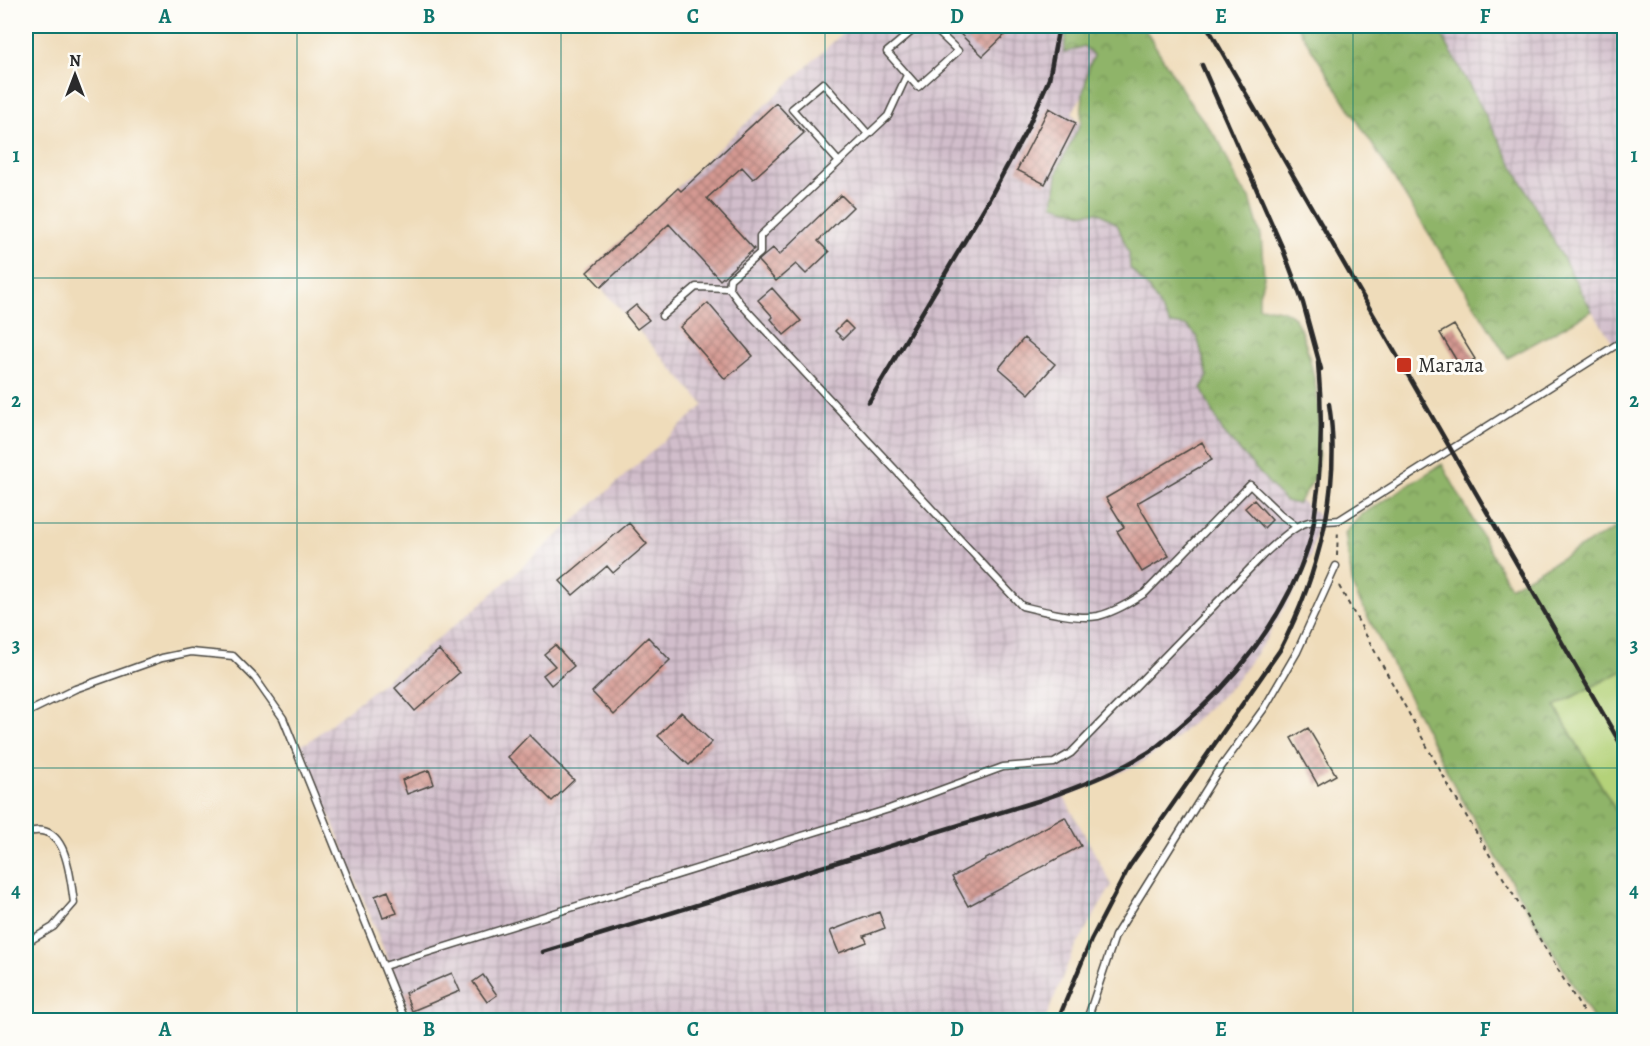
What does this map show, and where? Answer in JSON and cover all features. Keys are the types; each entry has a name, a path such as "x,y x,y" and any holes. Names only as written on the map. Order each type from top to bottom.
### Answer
{"lane":[{"path":"918,26 887,52 918,87 958,51 932,26"},
{"path":"907,75 888,116 760,236 760,253 730,279 729,288 741,303 1022,606 1057,614 1097,616 1127,604 1145,593 1250,485 1297,527"},
{"path":"839,162 792,109 823,83 868,134"},
{"path":"662,316 696,287 729,288"},
{"path":"384,966 889,809 1004,767 1054,764 1071,753 1264,554 1297,527 1314,521 1339,520 1624,340"},
{"path":"1087,1020 1115,936 1216,774 1265,707 1298,652 1336,566"},
{"path":"26,713 75,689 162,658 191,652 233,656 255,678 283,718 405,1020"},
{"path":"26,834 33,831 47,832 59,841 67,862 74,903 53,927 26,943"}],"path":[{"path":"1339,520 1336,566 1340,588 1441,771 1588,1020"}],"shaded area":[{"path":"850,26 1072,26 1107,54 1072,113 1093,141 1297,497 1319,516 1311,555 1299,583 1265,641 1234,684 1172,742 1137,765 1064,797 1112,885 1072,954 1045,1020 412,1020 301,744 308,742 476,608 704,405 587,272"},
{"path":"1437,26 1624,26 1624,359 1592,311"}],"green space":[{"path":"1067,26 1143,26 1189,101 1220,143 1238,183 1250,198 1261,236 1264,277 1259,295 1259,307 1282,311 1294,318 1307,349 1316,391 1320,427 1316,472 1313,481 1297,504 1285,501 1223,432 1201,388 1208,376 1197,336 1187,326 1170,324 1149,289 1130,268 1129,253 1117,224 1098,212 1083,213 1053,205 1058,169 1081,123 1083,94 1089,66 1094,56 1084,46 1064,53"},
{"path":"1297,26 1437,26 1592,311 1508,358"},
{"path":"1442,464 1510,587 1624,523 1624,670 1555,706 1624,825 1624,1020 1594,1020 1457,791 1353,588 1345,533 1361,515"},
{"path":"1624,670 1624,825 1555,706"}],"building":[{"path":"952,26 1014,26 983,56"},
{"path":"776,103 804,133 753,179 742,167 707,198 754,249 720,280 669,224 601,287 587,272 678,188 681,191"},
{"path":"1049,108 1076,123 1045,184 1017,170"},
{"path":"841,195 853,207 818,241 829,252 806,274 796,264 776,281 758,261 773,248 779,255"},
{"path":"772,288 801,321 784,335 771,319 773,317 758,300"},
{"path":"708,303 753,356 725,379 680,327"},
{"path":"636,305 649,320 637,329 625,314"},
{"path":"845,321 853,329 843,339 835,331"},
{"path":"1454,325 1475,359 1461,368 1440,333"},
{"path":"1024,338 1055,364 1029,394 999,368"},
{"path":"1202,442 1212,460 1137,503 1169,556 1142,572 1117,531 1124,527 1106,498"},
{"path":"1254,500 1272,520 1264,528 1245,508"},
{"path":"629,523 647,544 613,573 607,566 573,595 560,581"},
{"path":"648,637 670,660 614,715 592,692"},
{"path":"555,645 574,666 551,685 543,675 555,666 544,654"},
{"path":"439,650 459,673 415,711 395,688"},
{"path":"681,712 712,742 689,765 658,736"},
{"path":"1308,728 1336,775 1318,785 1291,738"},
{"path":"529,735 574,780 552,801 508,757"},
{"path":"429,770 434,784 407,794 402,780"},
{"path":"1065,817 1081,846 968,906 952,877"},
{"path":"388,891 397,913 383,918 375,896"},
{"path":"879,912 885,928 864,936 867,942 839,953 830,931"},
{"path":"452,973 460,991 412,1011 405,993"},
{"path":"483,975 497,995 487,1002 473,982"}],"railway":[{"path":"869,402 986,205 1027,129 1049,79 1059,26"},
{"path":"1207,26 1624,750"},
{"path":"1202,65 1282,247 1303,303 1321,369"},
{"path":"543,952 1041,800 1110,773 1156,747 1198,711 1237,670 1271,623 1298,573 1312,533 1318,489 1321,426 1318,362"},
{"path":"1058,1020 1091,940 1129,867 1280,650 1294,622 1316,562 1329,499 1332,467 1329,404"}],"place":[{"name":"Магала","path":"1404,365"}]}
